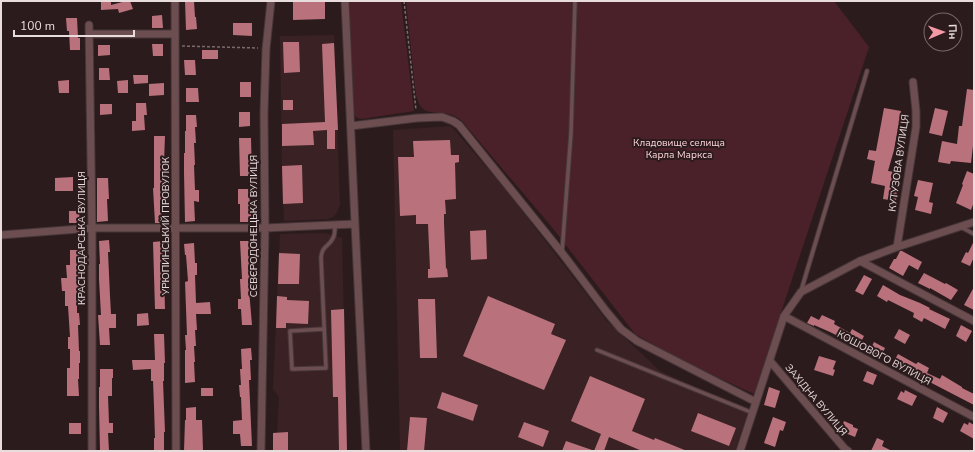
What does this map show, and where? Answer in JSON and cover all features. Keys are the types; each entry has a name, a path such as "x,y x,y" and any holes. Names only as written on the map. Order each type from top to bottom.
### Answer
{"street":[{"name":"УРЮПИНСЬКИЙ ПРОВУЛОК","path":"175,1 176,451"},
{"name":"СЄВЄРОДОНЕЦЬКА ВУЛИЦЯ","path":"261,451 265,228 264,113 266,48 271,1"},
{"path":"345,1 366,451"},
{"name":"КРАСНОДАРСЬКА ВУЛИЦЯ","path":"89,25 92,228 92,451"},
{"path":"90,34 174,34"},
{"name":"КУТУЗОВА ВУЛИЦЯ","path":"897,247 916,127 913,82"},
{"path":"351,126 417,118 442,118 453,121 459,125 621,328 637,341 756,402"},
{"path":"740,451 784,316 801,292 860,261 897,247 974,222"},
{"path":"1,235 92,228 265,228 355,224"},
{"path":"860,261 974,321"},
{"name":"КОШОВОГО ВУЛИЦЯ","path":"784,316 974,417"},
{"name":"ЗАХІДНА ВУЛИЦЯ","path":"770,361 845,450"}],"lane":[{"path":"562,253 571,133 575,1"},
{"path":"801,292 867,71"},
{"path":"324,329 290,331 292,370 326,368 321,258 325,247 333,240 335,225"},
{"path":"960,227 974,234"},
{"path":"597,350 753,413"}],"path":[{"path":"404,1 417,118"},
{"path":"174,45 266,48"}],"shaded area":[{"path":"334,35 340,205 336,214 328,219 284,221 280,36"},
{"path":"451,126 503,186 607,321 660,371 748,411 735,451 400,451 393,130"},
{"path":"325,233 342,238 347,451 273,451 273,433 277,432 279,397 273,389 280,234"}],"green space":[{"path":"349,1 401,1 414,111 361,119 357,118 355,115"},
{"name":"Кладовище селища Карла Маркса","path":"406,1 834,1 869,47 754,394 689,364 635,334 551,226 462,121 451,114 431,112 420,106 415,90"}],"building":[{"path":"101,1 111,1 111,5 130,1 133,9 119,13 118,9 101,10"},
{"path":"185,1 194,1 197,29 186,30"},
{"path":"293,1 325,1 325,19 293,20"},
{"path":"162,15 163,28 152,28 152,16"},
{"path":"66,18 77,18 80,50 70,50 69,31 67,31"},
{"path":"233,23 252,23 252,36 233,35"},
{"path":"283,42 299,42 300,72 284,73"},
{"path":"334,43 338,130 335,130 335,149 327,149 327,130 313,131 314,145 282,146 282,124 325,122 322,44"},
{"path":"152,44 163,44 163,56 153,56"},
{"path":"98,45 110,45 110,55 98,56"},
{"path":"202,50 218,50 218,59 202,59"},
{"path":"184,60 195,60 196,75 185,75"},
{"path":"99,68 109,68 110,80 99,80"},
{"path":"133,75 148,75 148,83 134,84"},
{"path":"69,80 69,93 59,93 58,81"},
{"path":"128,80 128,93 118,93 117,81"},
{"path":"240,82 251,82 251,97 240,97"},
{"path":"164,83 164,95 149,96 149,84"},
{"path":"186,88 198,88 199,102 186,102"},
{"path":"967,89 974,90 974,137 971,163 951,161 950,164 938,162 942,141 957,144 959,126 962,126"},
{"path":"283,100 293,100 293,110 283,110"},
{"path":"136,103 146,103 147,115 144,115 145,130 132,131 132,121 136,121"},
{"path":"100,104 112,104 112,114 100,115"},
{"path":"884,108 901,111 894,150 888,171 896,172 893,189 897,190 896,201 883,199 885,186 871,183 875,161 867,159 869,150 876,151"},
{"path":"935,108 948,111 942,136 929,133"},
{"path":"239,112 250,112 250,126 239,127"},
{"path":"186,115 196,115 197,127 195,127 196,143 194,143 194,165 195,190 199,190 199,202 194,201 195,221 185,222 184,153"},
{"path":"154,136 165,136 165,184 163,184 165,223 155,223 153,188"},
{"path":"239,138 251,138 252,176 240,176"},
{"path":"450,140 451,155 459,155 459,162 455,163 456,199 445,200 446,214 444,214 444,223 446,269 447,268 448,277 428,278 428,269 430,269 428,224 416,224 416,215 400,216 398,157 414,157 413,141"},
{"path":"302,165 303,203 283,204 282,166"},
{"path":"967,171 974,174 974,202 971,210 956,203"},
{"path":"73,177 73,191 55,191 55,178"},
{"path":"97,178 108,178 108,221 97,222"},
{"path":"918,180 933,183 929,202 933,203 931,214 915,210 918,197 914,196"},
{"path":"238,189 249,189 251,222 240,222"},
{"path":"69,211 79,211 80,223 69,223"},
{"path":"486,230 487,259 471,260 470,231"},
{"path":"109,240 110,252 108,252 111,314 116,314 116,328 109,328 110,345 100,345 98,315 101,315 99,241"},
{"path":"163,241 165,309 155,309 153,242"},
{"path":"240,241 250,241 251,290 249,290 252,325 242,325 241,309 238,309 238,299 241,299 240,279 242,279"},
{"path":"974,241 974,257 970,266 961,262 966,252 968,253"},
{"path":"194,243 195,263 197,263 197,275 195,275 196,303 210,302 211,314 196,314 196,346 194,346 195,382 185,383 185,335 187,335 185,282 188,281 184,244"},
{"path":"70,250 81,250 81,262 78,262 80,291 77,291 77,313 79,313 80,325 78,325 80,351 78,379 79,396 67,396 67,368 70,368 70,349 68,349 68,337 70,337 68,306 65,306 65,291 62,291 61,278 67,278 66,265 70,265"},
{"path":"900,251 922,262 918,270 909,265 903,276 889,268"},
{"path":"279,253 300,254 299,284 278,284"},
{"path":"924,273 958,290 951,300 918,283"},
{"path":"864,275 872,279 863,295 855,291"},
{"path":"883,285 900,295 920,303 950,319 945,329 924,318 922,322 913,317 914,313 888,300 887,302 877,296"},
{"path":"974,287 974,310 964,305"},
{"path":"277,296 287,297 287,300 309,301 308,324 286,323 286,328 276,328"},
{"path":"488,296 555,324 551,334 566,340 544,390 463,356"},
{"path":"418,299 435,299 437,358 420,358"},
{"path":"344,309 347,451 339,451 338,397 333,397 331,310"},
{"path":"148,313 149,325 137,326 137,314"},
{"path":"822,315 835,321 834,324 850,333 852,329 864,336 859,346 840,336 807,323 811,316 819,320"},
{"path":"961,325 972,331 966,342 956,336"},
{"path":"899,329 910,335 905,344 894,338"},
{"path":"154,334 164,334 164,450 154,450 154,406 151,369 133,370 132,360 155,360"},
{"path":"874,342 885,348 880,358 869,352"},
{"path":"251,348 251,380 249,380 252,446 241,446 240,434 233,434 233,421 242,420 239,385 241,385 240,369 242,369 241,349"},
{"path":"898,354 916,364 918,362 929,368 927,373 940,379 942,375 974,394 974,405 893,363"},
{"path":"819,356 836,361 833,369 835,370 833,376 814,370"},
{"path":"100,369 113,369 112,396 108,396 109,423 113,423 113,433 108,433 109,451 100,451"},
{"path":"867,371 877,375 873,385 863,381"},
{"path":"590,376 645,399 632,431 654,440 655,438 687,451 642,451 609,437 604,451 594,451 601,434 571,421"},
{"path":"769,387 780,391 775,408 764,405"},
{"path":"201,388 213,388 213,396 201,396"},
{"path":"905,390 917,396 912,406 897,399 901,391 904,393"},
{"path":"442,392 478,405 473,421 437,408"},
{"path":"196,407 196,420 202,420 203,451 184,451 186,408"},
{"path":"937,407 948,413 943,423 933,418"},
{"path":"698,413 736,428 729,446 691,431"},
{"path":"410,417 427,418 424,451 407,451"},
{"path":"773,417 786,422 783,431 780,430 775,447 764,443"},
{"path":"844,421 858,429 855,437 845,433 846,429 842,427"},
{"path":"524,422 549,431 543,447 518,437"},
{"path":"969,422 974,425 974,439 960,431 964,423 968,425"},
{"path":"69,423 81,423 81,434 69,434"},
{"path":"288,432 288,451 273,451 273,433"},
{"path":"877,438 884,441 882,446 892,451 871,451"},
{"path":"566,441 592,450 592,451 562,451"}]}
